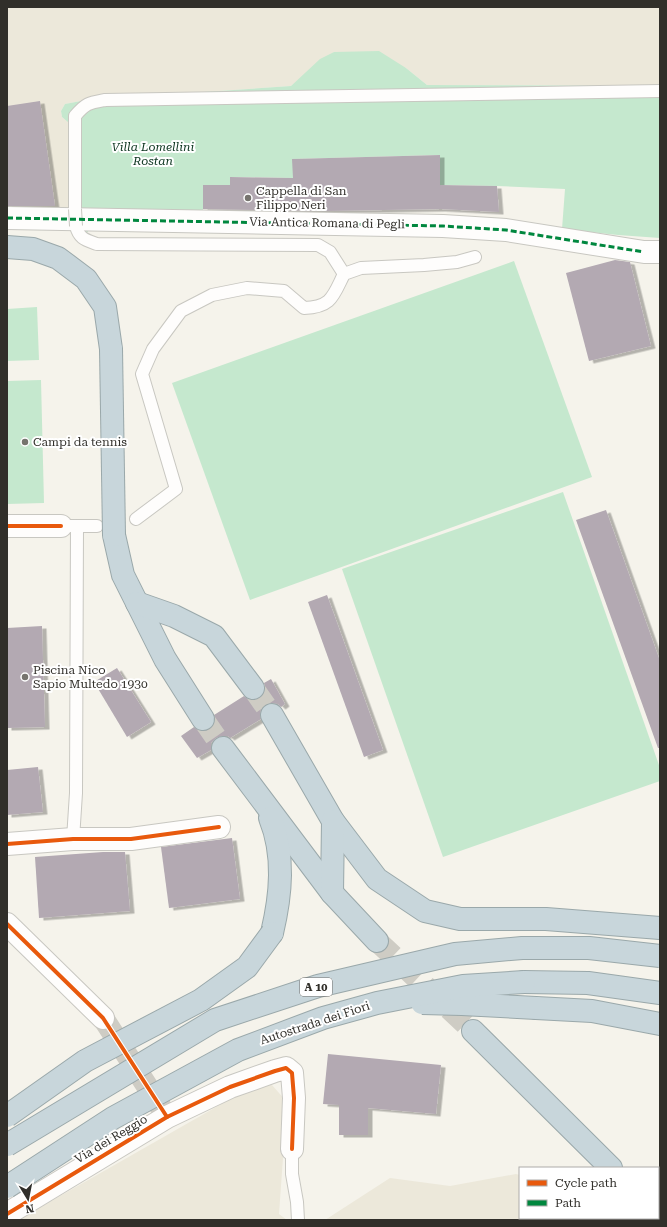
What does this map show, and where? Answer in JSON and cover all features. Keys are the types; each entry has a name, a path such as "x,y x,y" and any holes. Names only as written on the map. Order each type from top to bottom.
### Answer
{"highway":[{"path":"7,247 32,249 58,258 86,279 105,307 111,349 106,530 123,575 165,659 203,719"},
{"path":"137,603 174,616 214,636 253,688"},
{"path":"272,715 333,821 377,879 425,911 460,919 546,919 660,928"},
{"path":"223,748 332,893 377,941"},
{"path":"7,1116 85,1062 201,1000 247,967 272,933 277,909 280,878 276,840 272,821 265,804"},
{"path":"332,893 333,821"},
{"name":"A 10","path":"7,1145 215,1020 318,986 456,954 522,948 589,948 660,956"},
{"name":"Autostrada dei Fiori","path":"7,1187 113,1118 238,1050 323,1018 377,1003 463,986 524,982 588,983 660,993"},
{"path":"377,1003 462,1004 592,1011 660,1024"},
{"path":"473,1031 610,1167"}],"street":[{"name":"Via Antica Romana di Pegli","path":"7,218 443,226 506,230 652,252"},
{"path":"7,526 69,526"},
{"path":"7,844 73,839 131,839 219,827"},
{"path":"7,924 103,1018"},
{"name":"Via dei Reggio","path":"7,1214 167,1117 230,1087 286,1068 292,1072 294,1098 292,1149"}],"lane":[{"path":"344,274 330,252 318,245 98,244 83,239 77,232 76,226 75,116 90,102 105,100 660,91"},
{"path":"136,519 176,489 142,374 153,349 181,310 212,294 247,288 284,291 304,308 316,307 327,303 344,274 361,268 424,266 457,262 475,257"},
{"path":"73,839 76,793 69,526 106,530"},
{"path":"292,1149 292,1174 297,1202 298,1220"}],"shaded area":[{"path":"7,7 660,7 660,86 427,85 406,68 350,53 334,52 291,86 86,100 65,104 61,111 62,117 69,123 70,212 7,211"},
{"path":"272,1085 287,1102 279,1214 287,1220 18,1220 253,1086"},
{"path":"516,1174 519,1175 519,1219 610,1220 325,1220 390,1178 450,1186"}],"green space":[{"name":"Villa Lomellini Rostan","path":"379,51 406,68 427,85 660,86 660,238 562,229 565,189 440,185 439,155 293,159 293,178 231,177 230,185 203,185 203,211 87,213 88,232 70,231 70,127 69,123 62,117 61,111 65,104 86,100 291,86 320,59 334,52"},
{"path":"514,261 592,477 250,600 172,383"},
{"path":"37,307 39,360 7,361 7,309"},
{"name":"Campi da tennis","path":"41,380 44,503 7,504 7,381"},
{"path":"563,492 660,768 660,781 443,857 342,569"}],"building":[{"path":"40,101 55,206 7,206 7,106"},
{"path":"440,155 440,185 497,186 499,212 441,209 324,211 203,209 203,185 230,185 230,177 293,178 292,159"},
{"path":"615,260 630,262 651,346 589,361 566,273"},
{"path":"606,510 660,661 660,748 658,748 576,520"},
{"path":"327,595 383,750 364,757 308,602"},
{"name":"Piscina Nico Sapio Multedo 1930","path":"42,626 45,727 7,728 7,628"},
{"path":"117,668 151,722 127,737 94,682"},
{"path":"271,679 285,704 281,707 278,704 265,704 261,709 261,719 230,738 228,736 222,736 216,738 211,743 211,750 197,758 181,736 194,727 203,731 210,729 214,724 214,715 244,696 248,699 254,700 260,698 265,693 264,683"},
{"path":"38,767 43,812 7,815 7,770"},
{"path":"232,838 240,899 169,908 161,847"},
{"path":"103,852 125,852 130,911 39,918 35,857"},
{"path":"328,1054 441,1065 436,1114 368,1108 368,1135 339,1135 339,1105 323,1104"}],"tunnel":[{"path":"253,688 272,715"},
{"path":"203,719 223,748"},
{"path":"377,941 473,1031"},
{"path":"103,1018 167,1117"}],"marked path":[{"path":"7,218 443,226 506,230 644,252"}],"cycle path":[{"path":"7,526 61,526"},
{"path":"7,844 73,839 131,839 219,827"},
{"path":"7,924 103,1018 167,1117"},
{"path":"7,1214 167,1117 230,1087 286,1068 292,1073 294,1098 292,1149"}],"place":[{"name":"Cappella di San Filippo Neri","path":"248,198"},
{"name":"Campi da tennis","path":"25,442"},
{"name":"Piscina Nico Sapio Multedo 1930","path":"25,677"}]}
